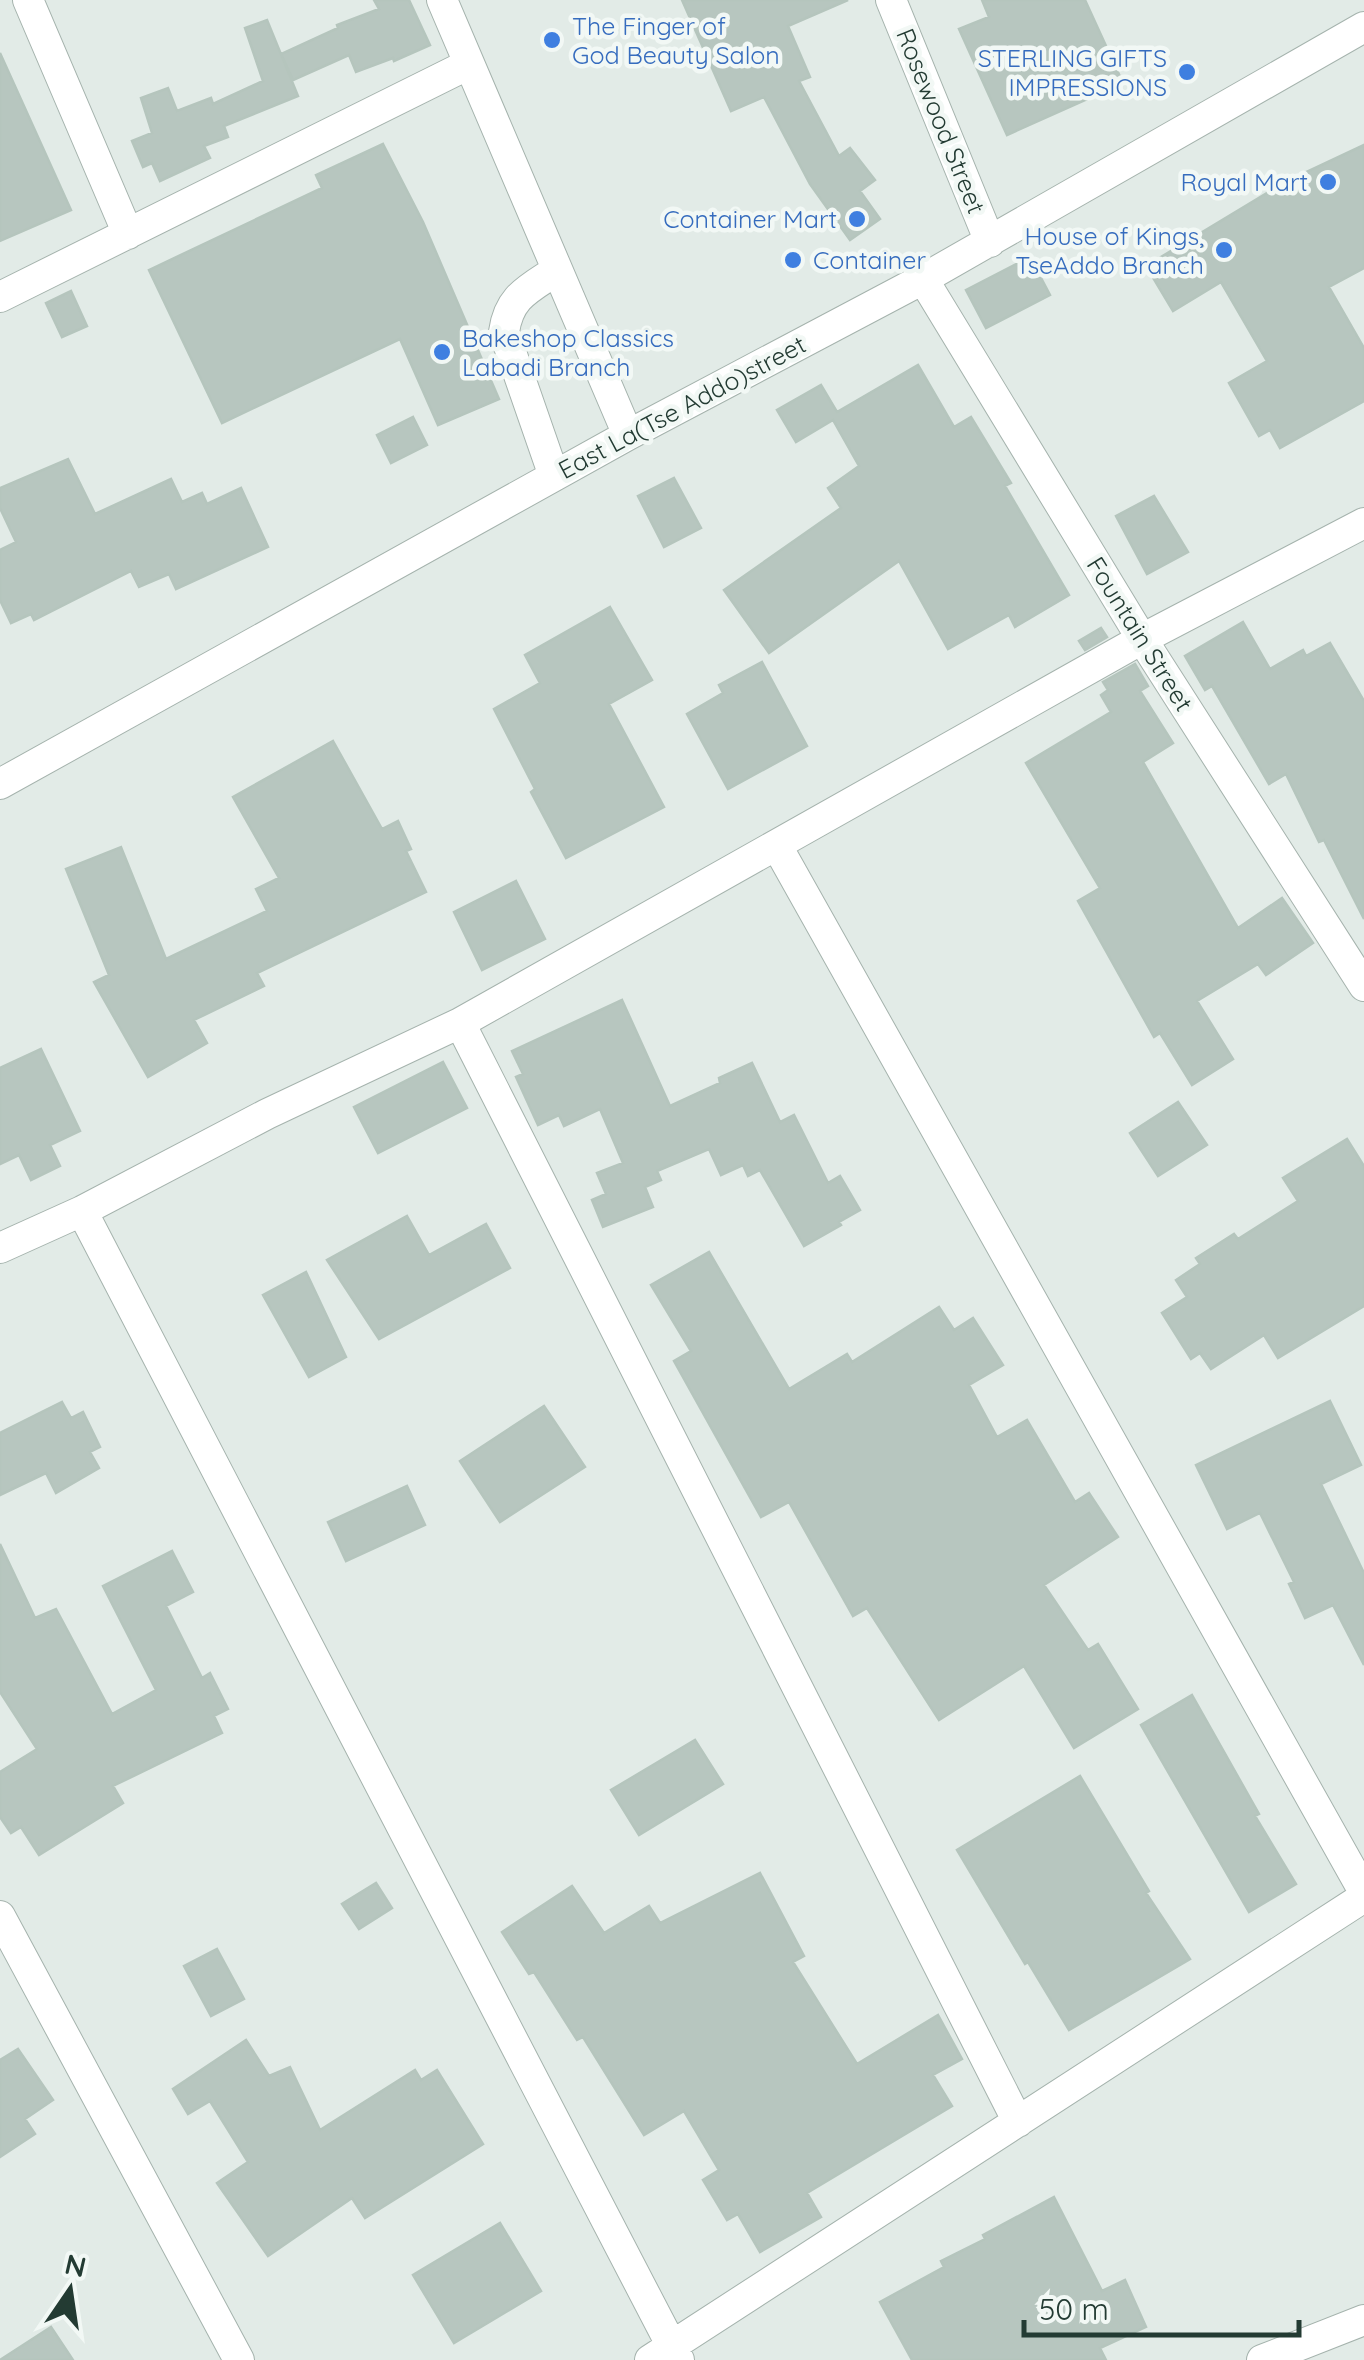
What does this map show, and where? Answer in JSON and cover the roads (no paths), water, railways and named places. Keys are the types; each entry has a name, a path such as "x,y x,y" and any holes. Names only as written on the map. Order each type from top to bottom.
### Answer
{"street":[{"path":"28,0 128,234"},
{"path":"442,0 628,434"},
{"name":"Rosewood Street","path":"891,0 990,242"},
{"path":"1351,0 1364,28"},
{"name":"East La(Tse Addo)street","path":"0,784 628,434 990,242 1364,28"},
{"path":"0,297 468,64"},
{"path":"554,476 504,332 507,310 517,297 557,270"},
{"name":"Fountain Street","path":"924,278 1142,639 1355,954 1364,986"},
{"path":"0,1248 82,1211 267,1114 460,1023 1142,639 1364,523"},
{"path":"82,1211 666,2356 1364,1894 777,846"},
{"path":"460,1023 1018,2122"},
{"path":"0,1916 240,2360"},
{"path":"1262,2360 1364,2320"}],"place":[{"name":"The Finger of God Beauty Salon","path":"552,40"},
{"name":"STERLING GIFTS IMPRESSIONS","path":"1187,72"},
{"name":"Royal Mart","path":"1328,182"},
{"name":"Container Mart","path":"857,219"},
{"name":"House of Kings, TseAddo Branch","path":"1224,250"},
{"name":"Container","path":"793,260"},
{"name":"Bakeshop Classics Labadi Branch","path":"442,352"}]}
